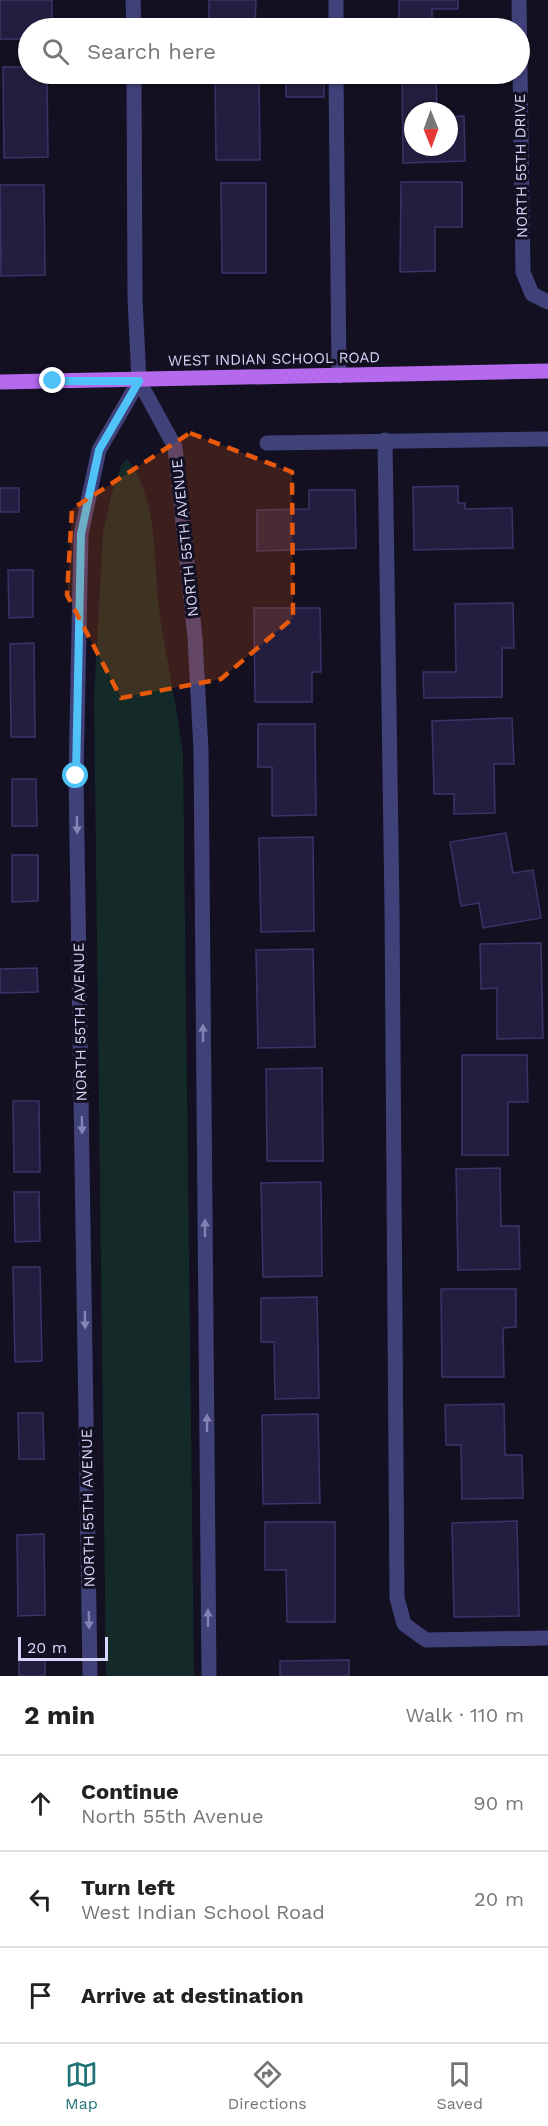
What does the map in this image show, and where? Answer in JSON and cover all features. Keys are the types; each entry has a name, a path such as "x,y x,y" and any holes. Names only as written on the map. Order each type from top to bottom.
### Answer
{"main road":[{"name":"WEST INDIAN SCHOOL ROAD","path":"0,382 548,372"}],"street":[{"path":"134,0 134,18"},
{"path":"336,0 336,18"},
{"name":"NORTH 55TH DRIVE","path":"519,0 519,18"},
{"name":"NORTH 55TH AVENUE","path":"134,84 135,299 139,381 175,447 195,638 201,750 209,1676"},
{"path":"336,84 339,376"},
{"name":"NORTH 55TH DRIVE","path":"520,84 523,272 532,294 548,302"},
{"name":"NORTH 55TH AVENUE","path":"90,1676 76,776 81,534 99,450 139,381"},
{"path":"267,443 548,439"},
{"path":"385,440 392,932 397,1598 404,1624 426,1640 548,1638"}],"highlighted area":[{"path":"190,433 292,472 293,618 221,679 121,698 67,595 72,509"}],"green space":[{"path":"127,459 145,493 150,511 159,609 183,755 194,1676 106,1676 94,697 103,533 112,492 122,464"}],"building":[{"path":"0,0 52,0 52,18 18,18 18,39 0,39"},
{"path":"209,0 256,0 255,18 209,18"},
{"path":"399,0 458,0 458,9 432,9 432,18 399,18"},
{"path":"3,67 18,67 18,84 47,84 48,157 4,158"},
{"path":"215,84 259,84 260,160 216,160"},
{"path":"286,84 324,84 324,97 286,97"},
{"path":"402,84 436,84 437,102 404,102 404,156 458,156 458,116 464,116 465,161 403,163"},
{"path":"401,182 462,182 462,227 435,227 435,271 400,272"},
{"path":"221,183 266,183 266,273 222,273"},
{"path":"0,185 44,185 45,275 1,276"},
{"path":"458,486 458,503 465,503 465,509 512,508 513,548 414,550 413,487"},
{"path":"0,488 19,488 19,512 0,512"},
{"path":"309,490 355,490 356,548 257,551 257,510 309,509"},
{"path":"8,570 33,570 33,617 9,618"},
{"path":"513,603 514,648 502,648 502,697 424,698 423,672 456,672 455,604"},
{"path":"254,608 320,608 321,672 312,672 312,702 255,702"},
{"path":"34,643 35,737 11,737 10,644"},
{"path":"512,718 514,764 494,764 495,813 454,814 454,794 434,794 432,721"},
{"path":"258,724 315,724 316,815 272,816 272,767 258,767"},
{"path":"12,779 36,779 37,826 12,826"},
{"path":"506,833 513,873 533,870 541,918 483,928 479,903 461,906 450,842"},
{"path":"313,837 314,931 261,932 259,838"},
{"path":"12,855 38,855 38,901 12,902"},
{"path":"541,943 543,1038 497,1039 497,988 481,989 480,944"},
{"path":"313,949 315,1047 258,1048 256,950"},
{"path":"37,968 38,992 0,993 0,969"},
{"path":"462,1055 527,1055 528,1102 508,1102 508,1155 462,1155"},
{"path":"322,1068 323,1161 267,1161 266,1069"},
{"path":"13,1101 39,1101 40,1172 14,1172"},
{"path":"500,1168 501,1226 519,1226 520,1269 458,1270 456,1169"},
{"path":"321,1182 322,1276 263,1277 261,1183"},
{"path":"14,1192 39,1192 40,1241 15,1242"},
{"path":"13,1267 40,1267 42,1361 15,1362"},
{"path":"441,1289 516,1289 516,1327 503,1328 504,1377 442,1377"},
{"path":"317,1297 319,1398 275,1399 274,1342 261,1342 261,1298"},
{"path":"504,1404 505,1455 522,1455 523,1498 462,1499 461,1445 446,1445 445,1405"},
{"path":"18,1413 43,1413 44,1459 19,1459"},
{"path":"318,1414 320,1503 263,1504 262,1415"},
{"path":"517,1521 519,1616 454,1617 452,1523"},
{"path":"265,1522 335,1522 335,1622 287,1622 286,1570 265,1570"},
{"path":"44,1534 45,1615 18,1616 17,1535"},
{"path":"19,1659 45,1659 45,1676 19,1676"},
{"path":"349,1660 349,1676 280,1676 280,1661"}],"route":[{"path":"53,381 139,381 99,450 81,534 76,776"}]}
